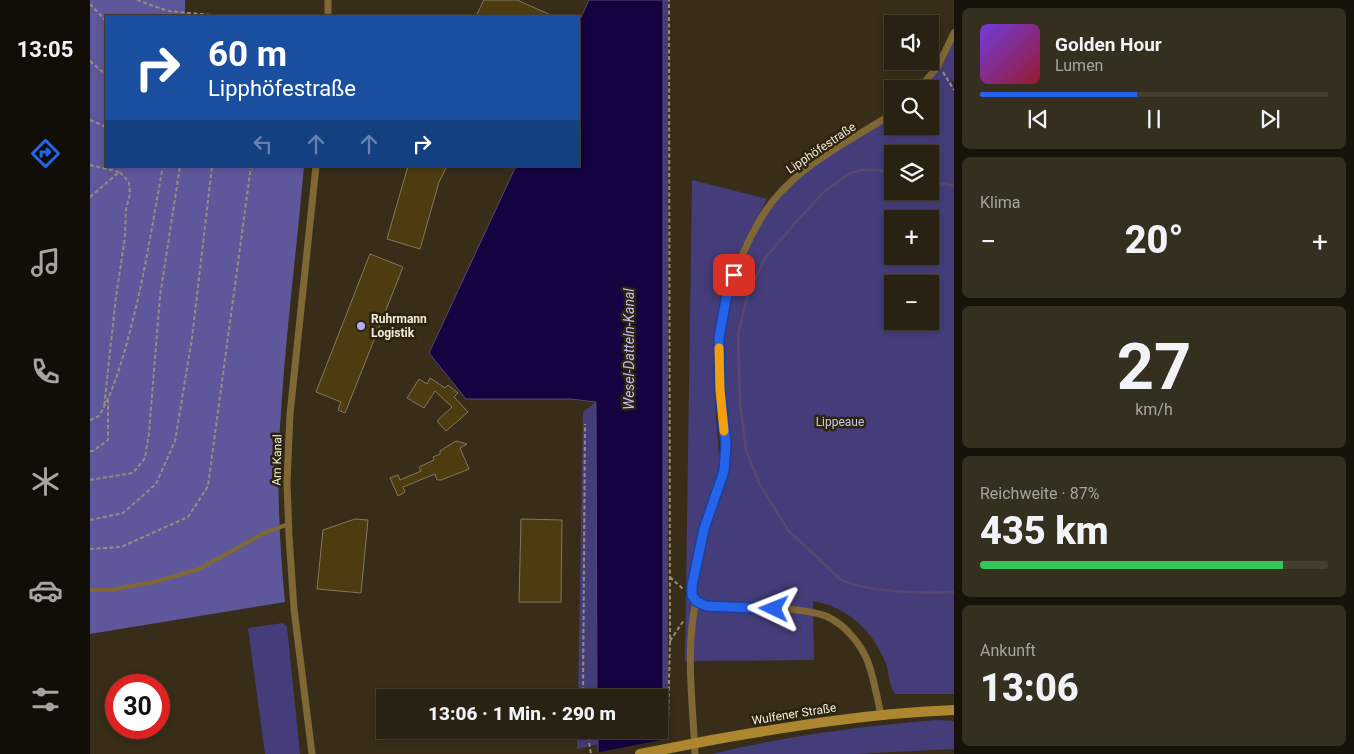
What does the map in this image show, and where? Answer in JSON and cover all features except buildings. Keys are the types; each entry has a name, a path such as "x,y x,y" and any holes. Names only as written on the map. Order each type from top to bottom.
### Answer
{"main road":[{"name":"Wulfener Straße","path":"640,754 795,726 881,714 954,710"}],"street":[{"path":"328,0 328,15"},
{"path":"939,64 954,33"},
{"path":"927,80 935,70"},
{"name":"Lipphöfestraße","path":"694,754 691,693 691,622 696,601 691,590 704,529 722,482 726,460 719,364 722,318 730,287 742,256 764,212 790,181 805,169 884,119"},
{"name":"Am Kanal","path":"312,754 294,609 287,482 290,414 316,167"},
{"path":"696,601 706,606 791,610 828,617 842,627 857,642 868,661 881,714"}],"lane":[{"path":"90,590 109,590 158,581 199,569 264,533 289,524"}],"path":[{"path":"137,0 168,11 211,15"},
{"path":"668,723 670,641 669,0"},
{"path":"90,4 105,20"},
{"path":"90,61 105,74"},
{"path":"939,67 948,78 954,90"},
{"path":"90,120 105,127"},
{"path":"90,165 118,172 130,183 104,407"},
{"path":"90,420 99,416 108,400 124,355 139,298 163,167"},
{"path":"90,480 133,472 145,458 149,433 160,296 180,167"},
{"path":"90,520 124,514 156,484 175,441 192,338 212,167"},
{"path":"90,549 121,547 188,517 208,486 251,167"},
{"path":"90,197 118,172"},
{"path":"90,451 93,451 108,440 108,400"},
{"path":"583,689 585,424"},
{"path":"670,641 686,617"},
{"path":"588,739 591,754"}],"green space":[{"path":"663,0 668,0 668,689 663,689"},
{"name":"Lippeaue","path":"954,41 954,83 950,77 954,88 954,694 895,694 885,661 873,639 847,614 837,608 813,601 814,660 685,661 692,180 767,199 744,242 731,272 720,303 717,319 714,353 715,405 719,456 728,463 719,333 729,287 762,215 800,174 884,118 884,135 939,135 939,80 928,80 936,70 939,70 939,67 945,60"},
{"path":"596,402 597,689 578,689 583,412"},
{"path":"283,623 287,627 300,754 265,754 248,628"},
{"path":"937,720 954,721 954,749 854,754 712,754 824,732"},
{"path":"577,739 598,739 598,744 577,749"}],"shaded area":[{"path":"90,0 185,0 185,13 200,15 105,15 105,167 304,167 279,436 279,507 285,602 90,634"}],"water":[{"name":"Wesel-Datteln-Kanal","path":"589,0 663,0 663,689 597,689 596,402 571,399 466,399 429,353 516,167 580,167 580,20"},
{"path":"598,739 663,739 663,754 598,754"}],"pier":[{"path":"666,739 666,754 595,753"}],"waterway":[{"path":"884,172 862,170 850,173 824,192 765,258 748,294 738,334 740,403 746,450 760,485 788,530 840,579 864,587 879,589 928,593 954,592"},
{"path":"939,183 954,186"}],"slow traffic":[{"path":"719,348 720,390 724,431"}],"place":[{"name":"Ruhrmann Logistik","path":"361,326"}],"route":[{"path":"734,275 726,299 719,338 720,390 726,460 722,482 700,543 694,571 692,595 696,601 706,606 774,609"}]}
